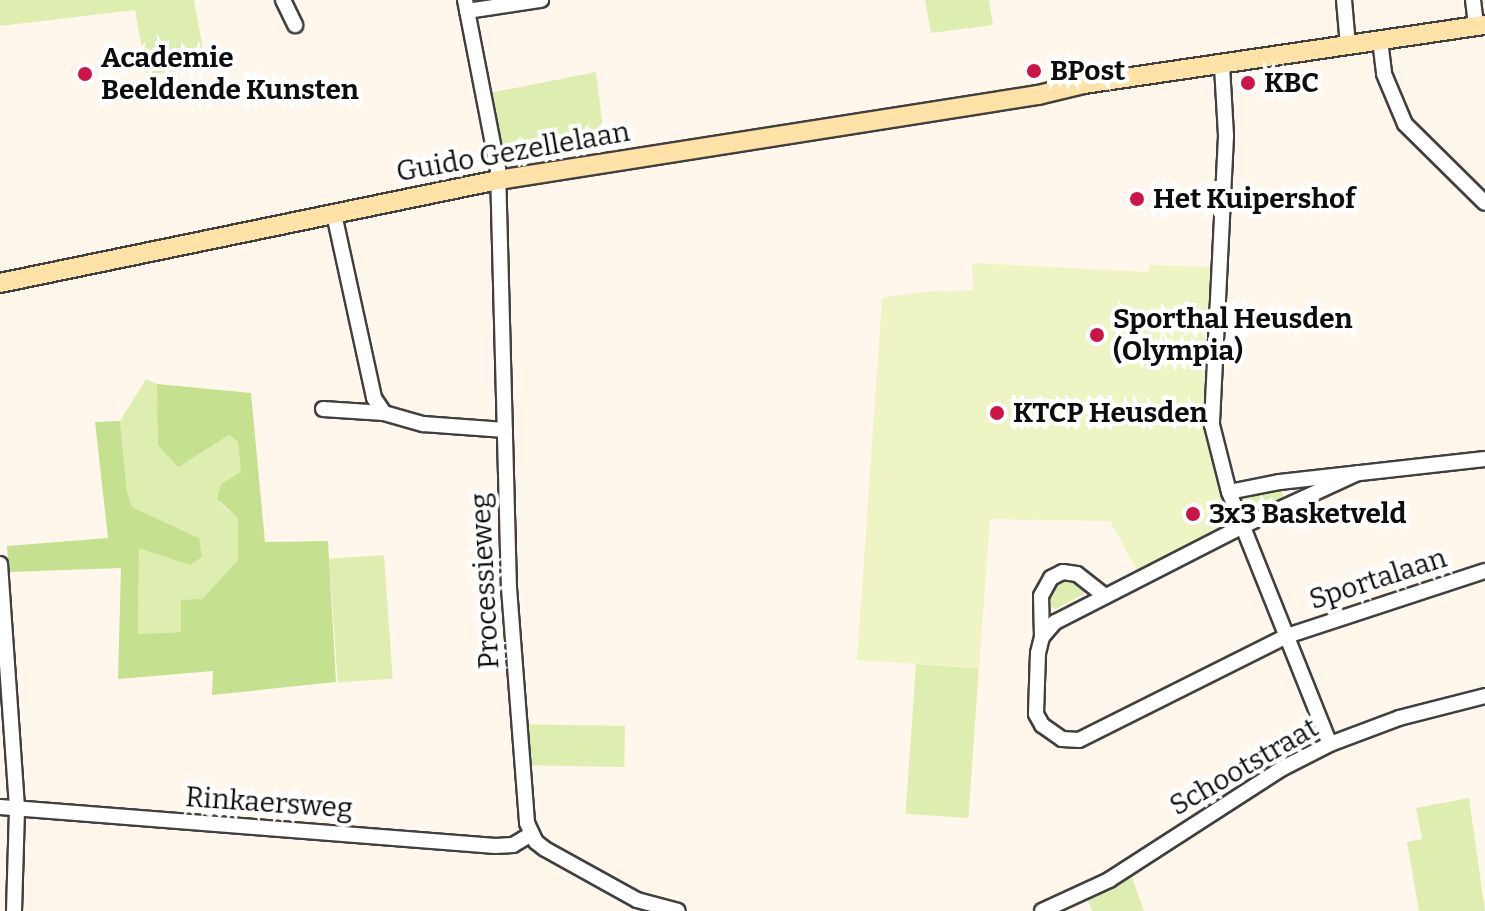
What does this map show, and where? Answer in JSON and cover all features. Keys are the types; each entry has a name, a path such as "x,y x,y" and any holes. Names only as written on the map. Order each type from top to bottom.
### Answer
{"main road":[{"name":"Guido Gezellelaan","path":"0,283 498,180 1038,95 1062,88 1480,26"}],"street":[{"path":"283,0 295,25"},
{"path":"466,5 541,0"},
{"path":"1473,0 1480,26"},
{"path":"1342,1 1348,46"},
{"name":"Processieweg","path":"466,5 498,180 509,588 531,834"},
{"path":"1380,40 1384,74 1405,124 1485,203"},
{"path":"1218,66 1226,136 1211,406 1217,452 1229,492 1330,744"},
{"path":"334,214 374,398 384,413"},
{"path":"323,409 384,413 423,424 505,430"},
{"path":"1229,492 1485,459"},
{"path":"1042,637 1055,622 1105,596 1243,526 1358,473"},
{"path":"0,564 17,810 14,911"},
{"name":"Sportalaan","path":"1105,596 1077,574 1063,572 1051,578 1041,596 1042,637 1038,653 1036,714 1052,733 1062,739 1079,740 1287,636 1485,571"},
{"name":"Schootstraat","path":"1042,911 1109,880 1281,769 1330,744 1399,718 1485,696"},
{"name":"Rinkaersweg","path":"0,807 495,846 513,845 531,834"},
{"path":"531,834 545,849 653,909 678,911"}],"green space":[{"path":"0,0 194,0 206,66 147,76 135,10 0,26"},
{"path":"925,0 989,0 993,25 931,33"},
{"path":"596,72 605,145 510,161 504,153 490,93"},
{"path":"972,263 1149,272 1150,265 1213,267 1207,407 1229,519 1219,532 1138,572 1110,521 990,519 979,668 857,660 882,298 920,292 973,290"},
{"path":"146,379 157,384 159,445 178,466 229,435 238,442 242,472 222,484 221,504 238,518 238,560 202,599 181,632 138,634 139,547 199,538 132,507 127,492 120,421"},
{"path":"157,384 251,393 265,542 328,541 336,682 212,695 213,671 118,679 121,568 9,572 7,546 108,538 95,422 120,421 127,492 132,507 199,538 202,557 190,565 139,548 138,634 181,632 181,600 202,599 238,560 238,518 217,499 221,484 241,472 238,442 229,435 178,467 158,445"},
{"path":"1281,488 1284,499 1255,514 1245,508 1246,495"},
{"path":"384,555 393,679 338,683 329,559"},
{"path":"1072,579 1082,585 1084,594 1056,609 1047,605 1051,587"},
{"path":"916,664 979,668 968,818 906,814"},
{"path":"525,724 625,726 624,767 524,765"},
{"path":"1469,798 1485,911 1419,911 1407,842 1422,839 1416,808"},
{"path":"1131,875 1144,911 1092,911 1088,900"}],"place":[{"name":"BPost","path":"1034,71"},
{"name":"Academie Beeldende Kunsten","path":"85,74"},
{"name":"KBC","path":"1248,83"},
{"name":"Het Kuipershof","path":"1137,199"},
{"name":"Sporthal Heusden (Olympia)","path":"1097,335"},
{"name":"KTCP Heusden","path":"997,413"},
{"name":"3x3 Basketveld","path":"1193,514"}]}
